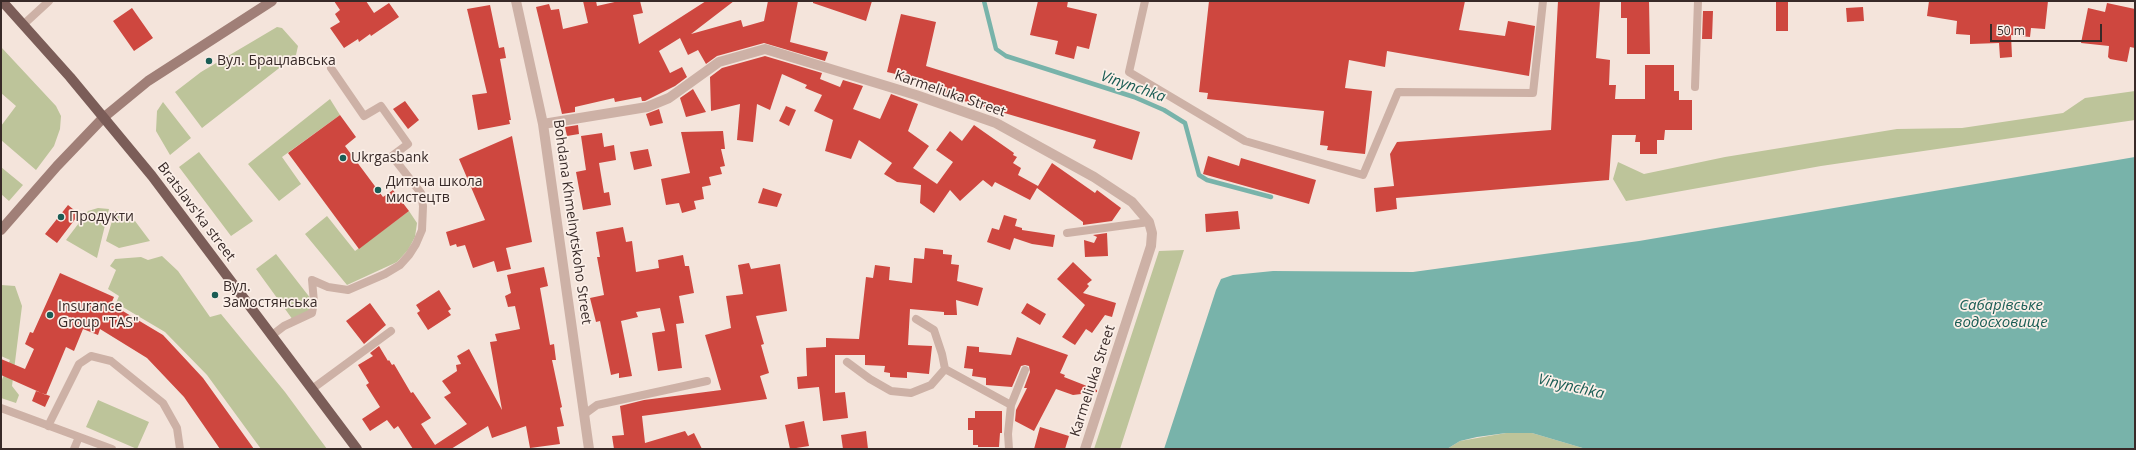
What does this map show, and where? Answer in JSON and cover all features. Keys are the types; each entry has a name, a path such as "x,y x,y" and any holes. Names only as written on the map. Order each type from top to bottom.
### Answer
{"main road":[{"name":"Bratslavs'ka street","path":"2,1 24,24 152,176 357,449"},
{"path":"1,230 57,166 103,118 148,81 272,1"}],"street":[{"name":"Bohdana Khmelnytskoho Street","path":"516,1 543,124 586,413 589,449"},
{"name":"Karmeliuka Street","path":"543,124 647,107 669,98 719,62 765,50 916,95 1003,127 1094,177 1132,202 1149,222 1152,233 1152,246 1085,449"}],"lane":[{"path":"24,24 49,1"},
{"path":"1145,1 1129,72 1245,141 1363,175 1398,92 1533,93 1543,1"},
{"path":"1695,88 1698,1"},
{"path":"271,336 284,326 312,313 314,302 312,280 328,287 348,290 385,274 400,265 409,255 422,230 423,206 421,194 392,156 408,144 380,106 364,116 331,68"},
{"path":"1067,233 1149,222"},
{"path":"916,319 934,330 945,369 1011,405"},
{"path":"312,389 391,331"},
{"path":"48,426 79,364 91,356 111,361 163,403 177,428 180,449"},
{"path":"847,362 870,379 891,390 911,393 931,386 945,369"},
{"path":"1009,449 1011,405 1025,370"},
{"path":"586,413 597,405 707,381"},
{"path":"1,408 112,449"},
{"path":"74,449 79,437"}],"green space":[{"path":"277,27 282,28 298,46 296,55 202,128 175,92 201,72"},
{"path":"1,47 56,106 61,116 60,129 54,146 36,170 1,140 1,126 16,106 1,93"},
{"path":"2135,91 2135,120 1821,166 1626,201 1613,179 1618,162 1644,174 1725,157 1897,129 1962,128 2063,113 2085,98"},
{"path":"330,99 340,115 282,157 301,184 279,201 248,164"},
{"path":"163,102 191,138 170,155 156,131 157,111"},
{"path":"199,152 253,221 231,236 179,167"},
{"path":"1,167 23,185 9,201 1,194"},
{"path":"98,208 109,209 97,258 66,240 88,211"},
{"path":"115,211 135,221 150,241 119,248 106,241"},
{"path":"409,211 417,223 415,237 408,250 397,262 347,285 305,234 327,216 355,251"},
{"path":"1184,250 1120,449 1094,449 1159,251"},
{"path":"276,254 311,299 310,311 293,320 256,269"},
{"path":"162,256 178,271 210,317 221,314 285,392 327,449 261,449 207,375 165,332 116,303 119,296 108,289 116,270 110,266 115,259 141,257 148,260"},
{"path":"1,285 15,286 22,306 12,386 19,395 16,403 1,398 1,382 10,360 1,356"},
{"path":"98,400 149,422 137,449 86,427"},
{"path":"1506,433 1532,433 1586,449 1447,449 1460,441"}],"water":[{"name":"Сабарівське водосховище","path":"2135,157 2135,449 1586,449 1532,433 1506,433 1460,441 1447,449 1164,449 1216,290 1221,279 1233,275 1273,271 1413,272 1639,241"}],"building":[{"path":"334,1 366,1 374,13 389,3 399,17 371,36 370,34 359,42 358,39 344,48 330,28 340,22 335,14 340,10"},
{"path":"583,1 596,1 597,6 619,1 640,1 643,13 633,15 639,44 706,1 734,1 691,34 741,20 743,27 764,21 768,1 798,1 790,42 828,52 825,61 764,43 717,56 706,64 698,50 688,55 680,38 659,51 670,73 682,67 687,77 675,86 645,101 642,101 641,97 615,102 614,98 575,107 575,112 562,114 536,7 549,4 551,10 559,9 563,29 588,23"},
{"path":"813,1 872,1 866,21 813,3"},
{"path":"1038,1 1068,1 1067,7 1097,14 1089,49 1077,46 1074,59 1055,54 1058,41 1030,35"},
{"path":"1209,1 1465,1 1459,30 1505,36 1508,21 1535,26 1529,76 1387,51 1385,67 1349,60 1345,88 1372,91 1365,154 1327,150 1328,146 1320,145 1324,111 1207,99 1208,93 1199,92"},
{"path":"1558,1 1600,1 1596,58 1610,60 1609,85 1616,85 1615,99 1645,99 1645,65 1674,65 1674,91 1679,91 1679,100 1692,100 1692,130 1665,130 1664,140 1657,140 1657,154 1640,154 1640,142 1635,142 1636,135 1612,135 1609,180 1396,198 1397,209 1376,212 1374,188 1394,186 1390,154 1397,142 1551,130"},
{"path":"1621,1 1649,1 1650,54 1627,54 1627,18 1621,18"},
{"path":"1776,1 1788,1 1788,31 1776,31"},
{"path":"1929,1 2048,1 2045,29 2031,28 2030,37 2011,35 2012,57 2000,58 1999,43 1970,44 1970,35 1956,34 1957,21 1927,16"},
{"path":"2107,3 2135,9 2135,48 2130,47 2127,62 2110,59 2108,57 2109,46 2081,43 2088,8 2105,12"},
{"path":"490,5 499,48 504,47 506,58 500,59 511,120 509,120 510,124 478,130 472,95 487,93 467,9"},
{"path":"1863,7 1864,21 1847,22 1846,8"},
{"path":"132,8 153,38 134,51 113,21"},
{"path":"1703,11 1713,11 1712,39 1702,39"},
{"path":"901,14 936,22 926,66 1140,132 1132,160 1093,148 1096,140 940,94 943,85 887,72"},
{"path":"765,56 822,73 820,79 840,87 843,80 863,86 853,109 880,119 891,94 918,104 908,131 929,146 913,168 937,184 953,162 936,150 950,131 962,141 974,125 1014,153 1013,155 1017,157 1013,163 1021,168 1018,175 1038,186 1052,163 1095,193 1097,190 1121,208 1112,221 1083,225 1083,222 1037,188 1030,200 995,182 992,187 983,180 960,201 950,190 934,213 920,203 921,185 897,182 884,174 892,163 859,140 851,159 825,151 833,120 814,111 822,95 805,88 807,85 782,74 770,110 757,104 753,142 737,140 740,104 711,111 710,77 722,68"},
{"path":"693,89 706,112 686,117 680,98"},
{"path":"405,101 419,120 408,129 393,109"},
{"path":"786,106 796,110 789,126 779,121"},
{"path":"659,109 663,123 650,126 646,114"},
{"path":"340,115 356,137 345,146 383,197 393,190 409,211 359,249 288,153"},
{"path":"578,125 579,134 567,136 565,127"},
{"path":"723,131 725,149 721,149 725,166 720,167 722,174 709,177 711,185 702,187 704,199 694,201 696,209 682,213 679,203 666,205 661,179 690,173 681,132"},
{"path":"602,133 604,147 614,145 616,160 599,163 604,193 609,192 611,205 583,210 576,172 586,170 581,136"},
{"path":"512,136 532,242 506,248 511,269 497,272 494,261 473,268 465,245 457,247 456,244 450,246 446,232 485,220 459,159"},
{"path":"648,149 652,166 634,170 630,152"},
{"path":"1208,156 1239,166 1241,158 1316,180 1309,204 1203,174"},
{"path":"763,188 782,194 777,207 758,203"},
{"path":"68,205 79,214 57,243 45,234"},
{"path":"1238,211 1240,229 1206,232 1205,214"},
{"path":"1004,215 1017,219 1015,226 1022,228 1022,230 1055,235 1053,247 1032,244 1014,238 1010,250 987,242 992,228 999,230"},
{"path":"623,227 626,242 632,241 636,272 659,268 658,260 683,255 685,266 689,266 694,293 679,296 684,323 676,324 682,368 658,371 652,333 665,331 660,308 636,312 638,317 621,321 632,376 619,378 619,373 611,375 600,321 596,322 590,298 604,295 597,257 600,257 596,232"},
{"path":"1107,233 1108,256 1085,257 1084,240 1094,243 1097,237 1093,235"},
{"path":"925,248 943,250 943,254 952,255 951,264 959,265 957,281 983,288 978,306 956,300 957,315 944,315 944,312 910,309 908,345 932,346 929,374 907,372 907,378 890,377 890,373 884,372 885,366 865,365 865,355 835,355 835,393 845,392 848,418 823,421 819,387 798,389 797,377 807,376 806,348 826,347 826,338 859,339 866,277 873,278 875,265 890,267 889,280 912,283 914,258 924,259"},
{"path":"1073,262 1092,280 1087,284 1089,286 1083,293 1116,303 1112,317 1105,315 1092,333 1086,329 1075,345 1062,337 1085,305 1057,279"},
{"path":"749,263 751,269 780,264 787,311 756,316 764,344 761,345 769,373 760,376 767,399 642,416 645,443 685,431 688,436 694,433 702,449 614,449 612,436 624,435 620,406 644,400 721,390 705,335 731,328 726,296 743,294 738,265"},
{"path":"544,267 548,286 540,288 550,345 554,344 556,360 552,360 562,407 560,408 564,426 557,427 560,444 530,448 526,426 492,438 488,426 451,449 413,449 398,426 394,429 387,420 370,431 362,419 380,407 366,385 369,383 358,365 373,356 370,353 379,346 388,361 389,360 392,365 394,364 411,393 413,392 431,418 421,424 435,445 467,424 444,397 451,393 442,381 457,371 456,365 461,364 457,356 469,349 502,410 490,342 497,341 495,334 520,329 515,306 508,307 505,296 511,293 507,275"},
{"path":"60,273 114,297 111,304 163,335 203,378 254,449 220,449 184,397 147,358 100,329 98,335 83,329 74,351 66,347 46,395 1,375 1,359 25,369 34,349 25,344 30,332 33,333"},
{"path":"439,290 451,309 448,311 451,315 428,330 417,313 420,311 416,305"},
{"path":"370,303 386,325 364,344 346,321"},
{"path":"1027,303 1046,314 1040,325 1021,313"},
{"path":"1017,337 1068,355 1060,373 1065,375 1064,377 1097,390 1097,392 1073,395 1056,389 1034,431 1015,421 1016,410 1027,388 1024,388 1030,372 1029,366 1021,366 1012,387 986,385 986,378 972,376 973,369 964,368 967,346 979,347 979,352 1011,355"},
{"path":"36,391 50,396 45,407 32,401"},
{"path":"975,411 1002,411 1002,433 1000,433 999,447 978,447 978,445 973,445 973,430 968,430 968,418 975,418"},
{"path":"804,421 809,446 790,449 785,425"},
{"path":"1040,427 1069,436 1065,449 1034,449"},
{"path":"866,431 868,449 843,449 841,435"}],"waterway":[{"name":"Vinynchka","path":"984,1 996,49 1006,56 1134,97 1164,110 1185,123 1199,175 1207,180 1271,197"}],"place":[{"name":"Вул. Брацлавська","path":"209,61"},
{"name":"Ukrgasbank","path":"343,158"},
{"name":"Дитяча школа мистецтв","path":"378,190"},
{"name":"Продукти","path":"61,217"},
{"name":"Вул. Замостянська","path":"215,295"},
{"name":"Insurance Group \"TAS\"","path":"50,315"}]}
